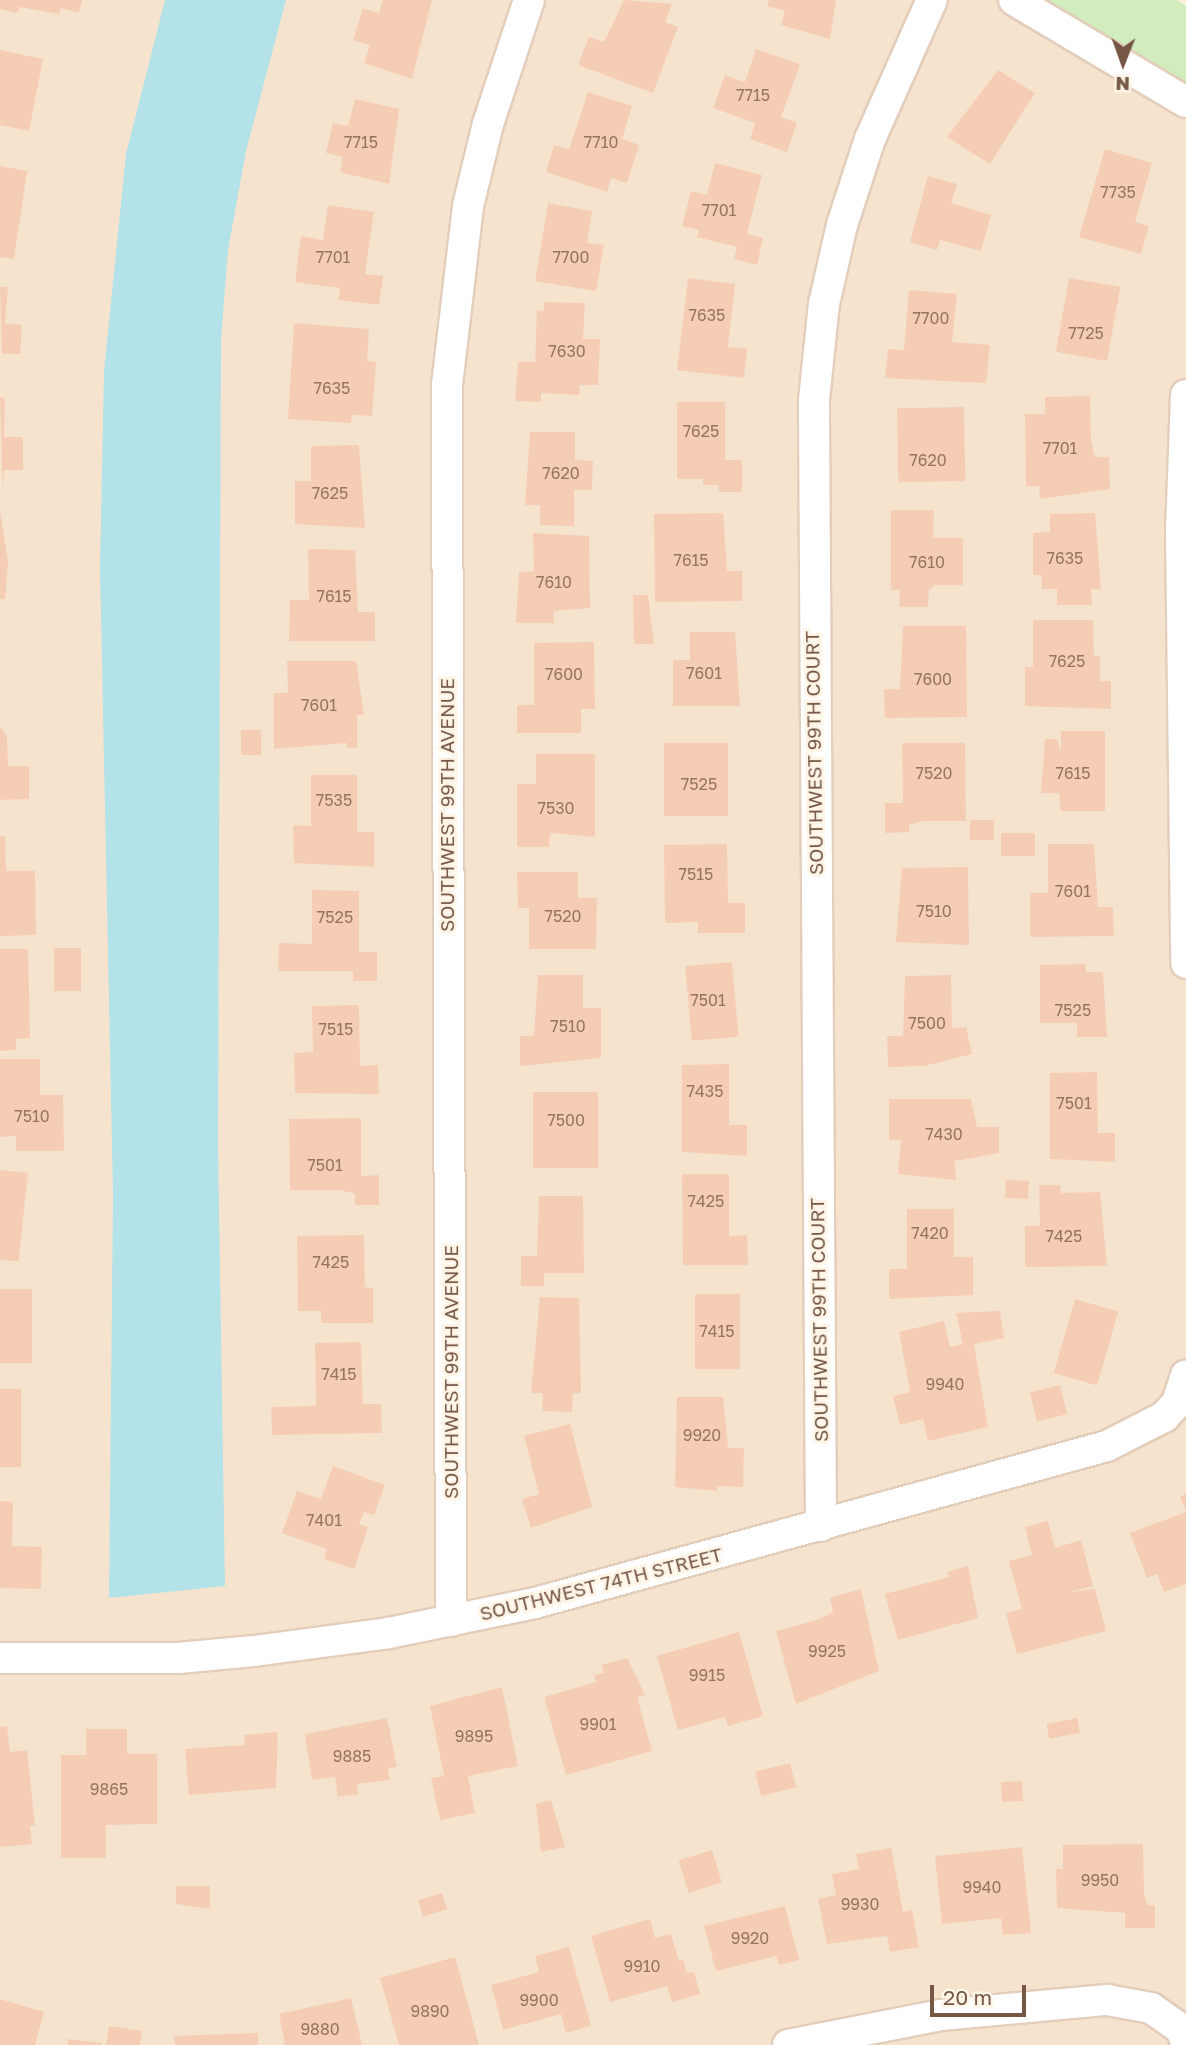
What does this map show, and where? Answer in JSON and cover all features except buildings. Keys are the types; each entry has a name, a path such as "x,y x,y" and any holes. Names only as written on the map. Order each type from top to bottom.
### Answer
{"street":[{"name":"SOUTHWEST 99TH AVENUE","path":"451,1621 449,362 468,206 488,124 529,0"},
{"name":"SOUTHWEST 99TH COURT","path":"821,1526 814,400 824,304 842,225 870,139 932,0"},
{"path":"1014,0 1186,102"},
{"path":"1186,395 1181,469 1186,963"},
{"name":"SOUTHWEST 74TH STREET","path":"3,1656 214,1655 332,1643 451,1621 821,1526 1107,1446 1144,1430 1171,1410 1186,1374"},
{"path":"788,2045 941,2015 1093,2000 1133,2001 1183,2034"}],"shaded area":[{"path":"0,0 1046,0 1186,82 1186,2045 0,2045"}],"green space":[{"path":"1046,0 1177,0 1186,6 1186,82"}],"water":[{"path":"165,0 286,0 246,151 228,250 221,341 218,1145 225,1586 109,1598 113,1194 100,568 104,371 126,154"}]}
